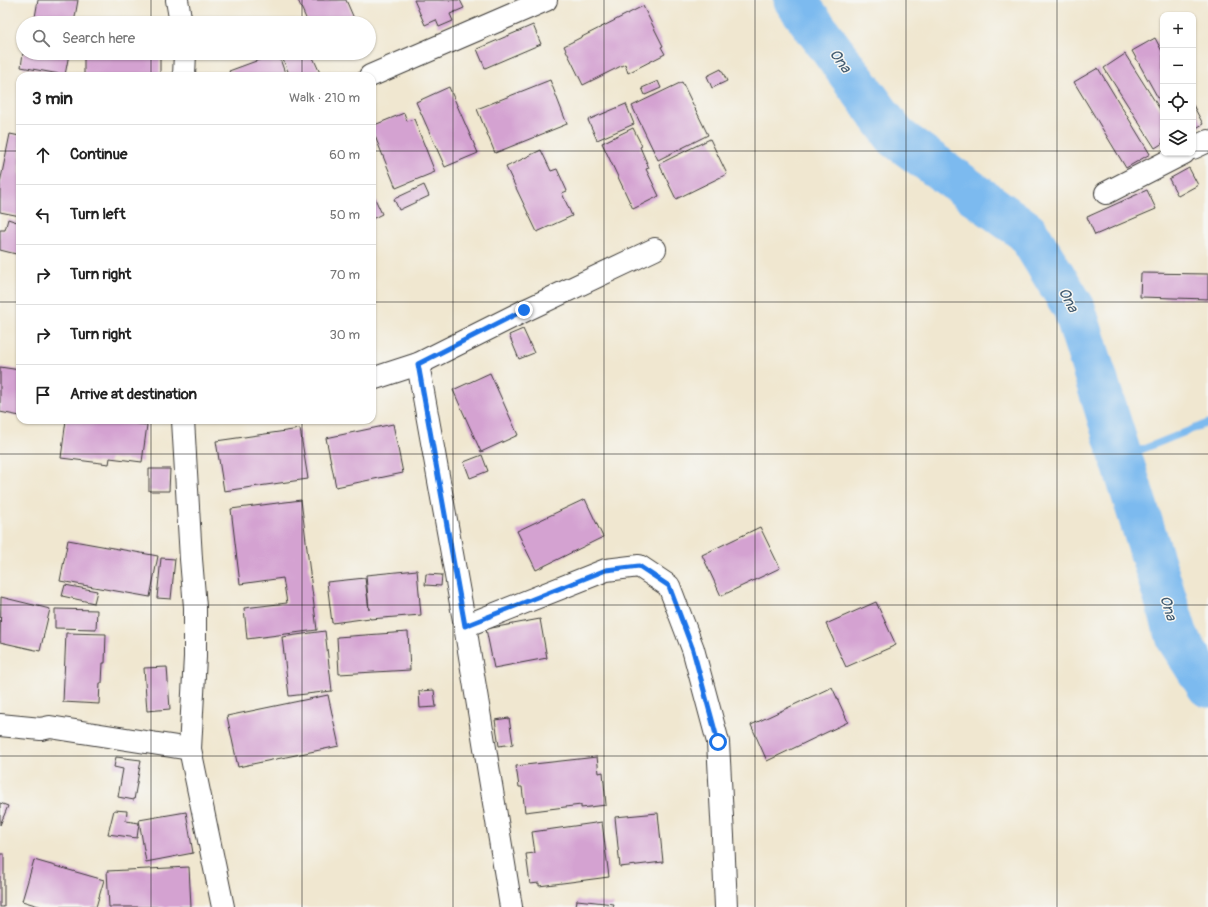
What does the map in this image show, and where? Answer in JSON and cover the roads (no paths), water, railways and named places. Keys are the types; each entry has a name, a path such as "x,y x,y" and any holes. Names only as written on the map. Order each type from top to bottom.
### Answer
{"street":[{"path":"177,0 179,16"},
{"path":"376,73 546,0"},
{"path":"184,72 185,60"},
{"path":"1196,147 1208,141"},
{"path":"1106,193 1178,156"},
{"path":"376,378 418,364 524,310 655,249"},
{"path":"418,364 465,626 511,907"},
{"path":"183,424 195,607 195,657 190,749 224,907"},
{"path":"465,626 606,570 639,566 669,586 693,650 718,742 726,907"},
{"path":"0,725 41,729 50,728 190,749"}],"waterway":[{"name":"Ona","path":"795,0 896,137 1027,232 1074,308 1178,639 1208,686"},
{"path":"1121,458 1208,423"}]}
